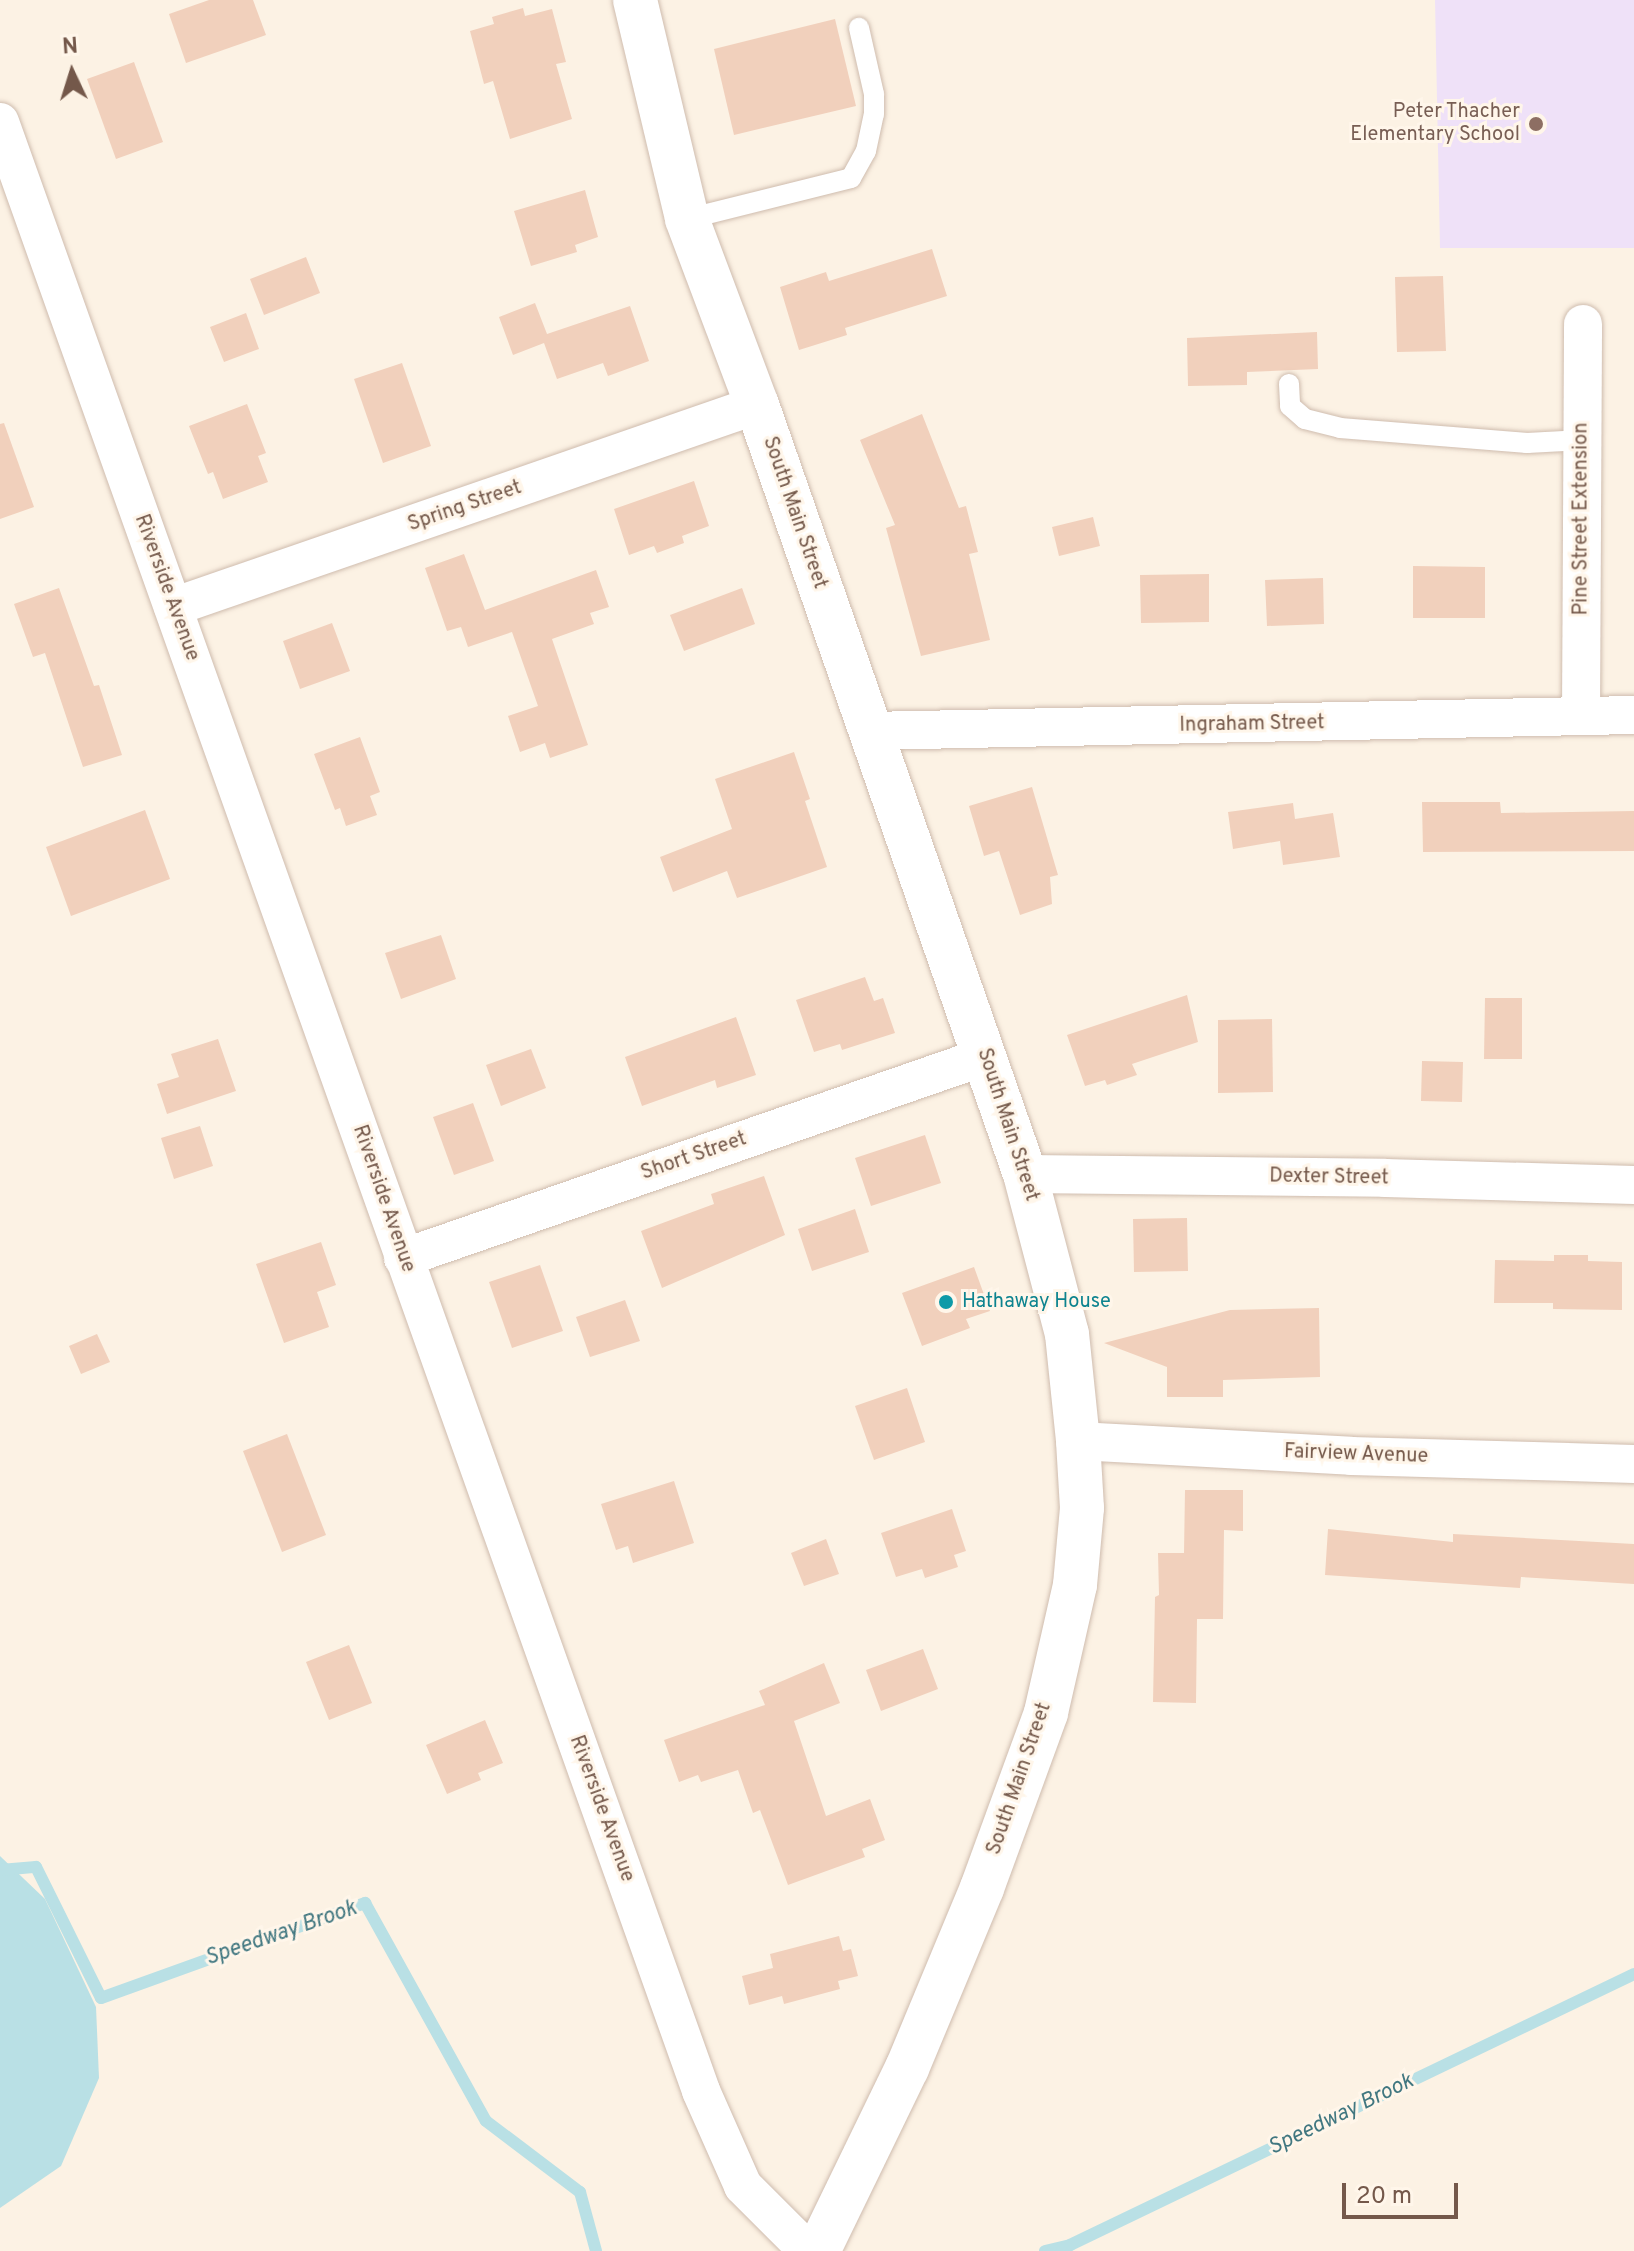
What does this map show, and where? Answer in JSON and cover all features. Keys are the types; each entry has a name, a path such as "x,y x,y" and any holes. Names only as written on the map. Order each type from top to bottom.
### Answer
{"main road":[{"name":"South Main Street","path":"635,0 687,219 757,405 1025,1174 1067,1334 1078,1441 1082,1508 1075,1585 1046,1713 982,1888 907,2068 818,2251"}],"street":[{"name":"Riverside Avenue","path":"0,122 701,2091 743,2186 808,2251"},
{"name":"Pine Street Extension","path":"1581,715 1583,324"},
{"name":"Spring Street","path":"173,607 757,405"},
{"name":"Ingraham Street","path":"869,731 1223,726 1634,715"},
{"name":"Short Street","path":"403,1258 986,1056"},
{"name":"Dexter Street","path":"1025,1174 1385,1178 1634,1185"},
{"name":"Fairview Avenue","path":"1078,1441 1351,1456 1634,1464"}],"lane":[{"path":"687,219 851,178 866,151 874,114 874,94 859,28"},
{"path":"1289,384 1290,406 1305,419 1340,428 1527,443 1583,440"}],"shaded area":[{"name":"Peter Thacher Elementary School","path":"1435,0 1634,0 1634,248 1440,248"}],"water":[{"path":"0,1856 45,1899 96,2007 99,2078 61,2166 0,2208"}],"building":[{"path":"209,0 253,0 266,35 186,63 169,14"},
{"path":"523,8 525,16 552,9 566,62 556,64 572,119 510,139 493,81 484,84 470,31 494,24 492,17"},
{"path":"835,19 856,106 734,135 714,49"},
{"path":"134,62 163,142 116,159 87,79"},
{"path":"585,190 598,237 575,245 577,252 531,266 514,211"},
{"path":"932,249 947,296 845,328 847,335 799,350 780,287 826,272 829,281"},
{"path":"306,257 320,293 264,315 250,279"},
{"path":"1443,276 1446,351 1397,352 1395,277"},
{"path":"535,303 547,334 630,306 649,361 608,376 603,363 557,379 544,343 513,355 499,317"},
{"path":"246,313 259,349 224,362 210,327"},
{"path":"1317,332 1318,369 1247,372 1247,385 1188,386 1187,338"},
{"path":"402,363 431,446 383,463 354,379"},
{"path":"247,404 266,453 258,456 268,482 223,499 213,472 208,474 189,426"},
{"path":"922,414 959,508 966,506 978,552 969,554 990,640 921,656 886,528 895,525 860,440"},
{"path":"4,423 34,507 0,519 0,424"},
{"path":"694,481 709,526 682,536 684,543 657,553 654,546 629,555 614,509"},
{"path":"1093,517 1100,546 1059,556 1052,527"},
{"path":"464,554 485,610 596,570 609,607 590,613 594,624 552,639 588,745 550,758 545,743 520,752 508,716 538,706 512,632 468,647 461,627 447,631 425,568"},
{"path":"1413,566 1485,567 1485,618 1413,618"},
{"path":"1209,574 1209,622 1141,623 1140,575"},
{"path":"1323,578 1324,624 1267,626 1265,580"},
{"path":"59,588 94,686 99,685 122,755 83,767 45,653 33,657 14,604"},
{"path":"742,588 755,624 684,651 670,615"},
{"path":"332,623 350,671 300,689 283,641"},
{"path":"360,737 380,792 370,796 377,815 346,826 340,808 335,810 314,754"},
{"path":"794,752 810,799 805,801 827,867 737,898 727,871 673,892 660,857 732,829 715,779"},
{"path":"1032,787 1058,875 1050,877 1052,904 1020,915 999,851 984,856 969,806"},
{"path":"1422,802 1500,802 1501,813 1634,811 1634,851 1423,852"},
{"path":"1293,803 1295,819 1333,813 1340,857 1283,865 1280,841 1233,849 1228,812"},
{"path":"145,810 170,879 71,916 46,847"},
{"path":"441,935 456,979 401,999 385,953"},
{"path":"865,977 874,1001 883,998 895,1033 842,1050 840,1044 814,1052 796,1000"},
{"path":"1187,995 1198,1042 1132,1064 1137,1075 1107,1085 1105,1080 1085,1086 1067,1035"},
{"path":"1485,998 1522,998 1522,1059 1484,1059"},
{"path":"736,1017 756,1075 717,1088 715,1080 642,1106 625,1057"},
{"path":"1272,1019 1273,1092 1218,1093 1218,1020"},
{"path":"218,1039 236,1091 167,1114 157,1084 179,1077 171,1054"},
{"path":"531,1049 546,1088 501,1106 486,1065"},
{"path":"1422,1061 1463,1062 1462,1102 1421,1101"},
{"path":"473,1103 494,1161 454,1175 433,1117"},
{"path":"200,1126 213,1166 174,1179 161,1138"},
{"path":"925,1135 941,1183 871,1206 855,1158"},
{"path":"764,1176 785,1235 662,1288 641,1231 714,1204 711,1194"},
{"path":"855,1209 869,1252 812,1271 798,1229"},
{"path":"1187,1218 1188,1271 1134,1272 1133,1219"},
{"path":"321,1242 336,1285 317,1292 329,1327 284,1343 256,1264"},
{"path":"1554,1255 1588,1255 1588,1261 1622,1262 1622,1310 1553,1309 1553,1303 1494,1303 1495,1260 1554,1261"},
{"path":"540,1265 563,1331 512,1348 489,1282"},
{"name":"Hathaway House","path":"974,1267 990,1311 966,1319 970,1328 922,1346 902,1293"},
{"path":"625,1300 640,1341 590,1357 576,1317"},
{"path":"1319,1308 1320,1377 1223,1380 1223,1397 1167,1397 1167,1367 1104,1343 1230,1310"},
{"path":"97,1334 110,1362 81,1374 69,1346"},
{"path":"907,1388 925,1442 874,1460 855,1406"},
{"path":"287,1434 326,1535 282,1552 243,1451"},
{"path":"674,1481 694,1543 633,1563 628,1546 616,1550 601,1504"},
{"path":"1185,1490 1243,1490 1243,1531 1224,1530 1223,1619 1197,1619 1196,1703 1153,1702 1155,1597 1159,1595 1158,1553 1184,1553"},
{"path":"952,1509 966,1551 954,1555 958,1567 925,1578 922,1569 896,1577 881,1533"},
{"path":"1328,1529 1453,1542 1453,1534 1634,1544 1634,1584 1521,1577 1520,1588 1325,1575"},
{"path":"826,1539 839,1574 804,1586 791,1553"},
{"path":"349,1645 372,1703 329,1720 306,1662"},
{"path":"923,1649 938,1689 881,1711 866,1670"},
{"path":"824,1663 840,1703 794,1721 826,1816 870,1799 885,1840 862,1849 865,1857 788,1885 760,1810 753,1813 738,1770 701,1782 698,1775 679,1782 664,1740 765,1705 759,1691"},
{"path":"485,1720 503,1763 478,1773 481,1780 447,1794 426,1745"},
{"path":"839,1936 843,1951 851,1949 858,1976 838,1981 840,1989 784,2004 782,1996 749,2005 742,1976 773,1968 770,1954"}],"waterway":[{"name":"Speedway Brook","path":"0,1870 36,1867 101,1998 365,1903 486,2121 580,2192 596,2251"},
{"name":"Speedway Brook","path":"1045,2251 1070,2245 1634,1974"}],"place":[{"name":"Peter Thacher Elementary School","path":"1536,124"},
{"name":"Hathaway House","path":"946,1302"}]}
